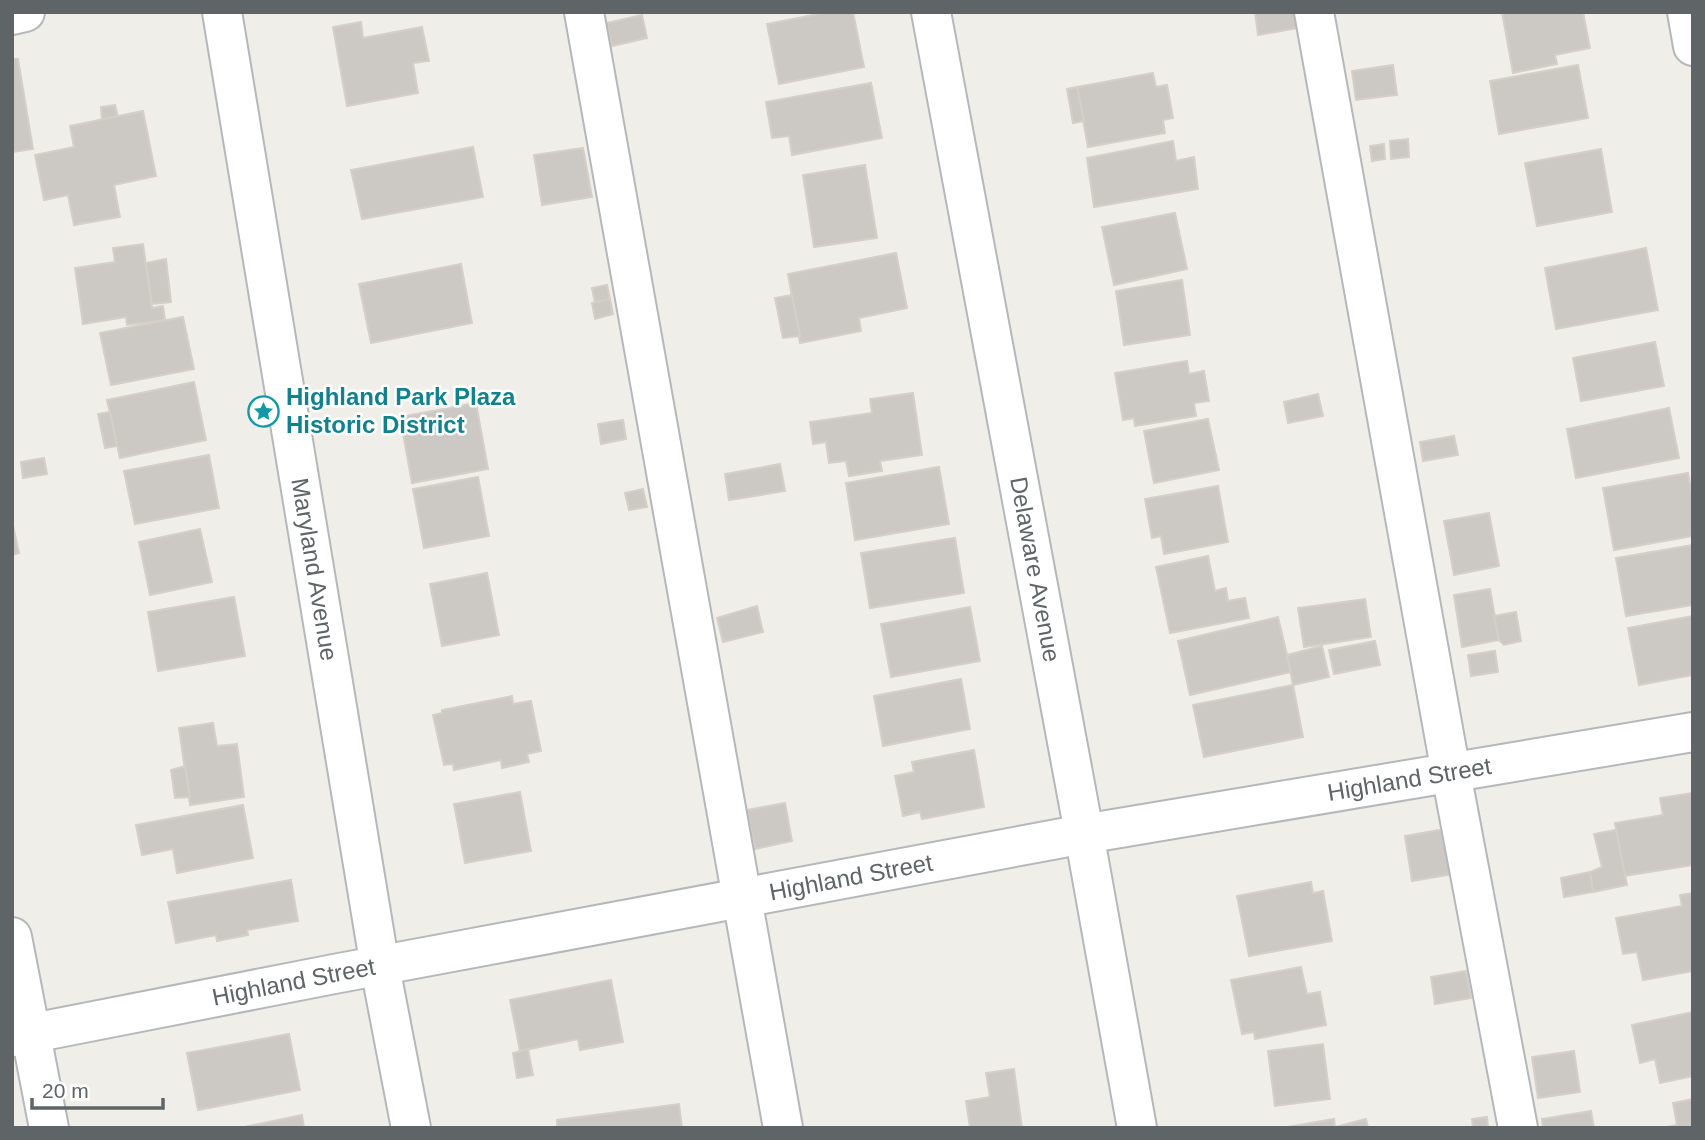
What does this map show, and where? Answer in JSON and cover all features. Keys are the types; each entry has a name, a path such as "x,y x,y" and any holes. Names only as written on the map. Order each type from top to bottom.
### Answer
{"street":[{"path":"12,15 25,12"},
{"name":"Maryland Avenue","path":"222,12 380,967 411,1128"},
{"path":"584,12 783,1128"},
{"name":"Delaware Avenue","path":"931,12 1137,1128"},
{"path":"1314,12 1518,1128"},
{"path":"1687,12 1693,46"},
{"name":"Highland Street","path":"22,1035 1084,834 1693,732"},
{"path":"12,937 22,1035 49,1128"}],"building":[{"path":"828,12 853,12 864,67 779,84 767,24"},
{"path":"1255,12 1296,12 1298,28 1258,35"},
{"path":"1502,12 1583,12 1590,48 1555,55 1557,64 1513,73"},
{"path":"642,15 647,38 612,46 607,23"},
{"path":"361,22 363,38 422,27 429,61 413,63 418,93 347,106 333,27"},
{"path":"12,59 18,59 33,149 12,152"},
{"path":"1393,65 1397,95 1356,100 1352,71"},
{"path":"1578,65 1588,118 1499,134 1490,81"},
{"path":"1153,73 1156,87 1167,85 1173,118 1163,120 1165,133 1088,147 1077,87"},
{"path":"871,83 882,138 792,155 789,136 772,138 766,102"},
{"path":"1077,87 1084,121 1073,123 1067,89"},
{"path":"115,105 118,117 102,120 101,107"},
{"path":"143,111 156,176 114,185 120,217 74,225 68,195 44,200 35,155 74,147 70,126"},
{"path":"1408,139 1409,157 1391,159 1390,141"},
{"path":"1173,141 1176,161 1194,157 1198,189 1094,207 1087,158"},
{"path":"1384,144 1385,159 1372,161 1370,146"},
{"path":"473,147 483,197 362,219 351,170"},
{"path":"583,148 592,197 542,205 534,155"},
{"path":"1601,149 1612,212 1537,226 1525,163"},
{"path":"865,165 877,238 814,247 803,175"},
{"path":"1175,213 1187,269 1114,285 1102,227"},
{"path":"143,244 152,308 163,306 165,320 127,325 126,317 83,324 75,268 115,262 113,248"},
{"path":"1646,248 1658,310 1556,329 1545,268"},
{"path":"896,253 907,308 859,318 861,331 800,343 788,274"},
{"path":"166,259 171,302 152,304 146,263"},
{"path":"461,264 472,323 371,343 359,284"},
{"path":"1182,280 1190,335 1124,345 1116,291"},
{"path":"607,285 610,299 595,303 592,288"},
{"path":"792,295 800,336 783,338 775,298"},
{"path":"610,299 613,314 595,319 592,303"},
{"path":"183,317 194,369 111,385 100,333"},
{"path":"1655,342 1664,386 1581,401 1573,358"},
{"path":"1187,361 1189,374 1204,371 1209,401 1194,403 1196,416 1135,426 1134,418 1123,420 1115,373"},
{"path":"194,382 206,440 120,458 107,400"},
{"path":"913,393 922,455 880,461 882,471 849,476 846,461 829,463 826,442 813,444 810,422 872,413 870,399"},
{"path":"1318,394 1323,416 1288,423 1284,402"},
{"path":"476,403 488,469 412,483 400,417"},
{"path":"1669,408 1679,458 1576,478 1567,429"},
{"path":"110,412 117,446 105,448 98,414"},
{"path":"1208,419 1219,470 1154,483 1144,431"},
{"path":"623,420 626,439 601,444 598,424"},
{"path":"1454,436 1458,455 1423,461 1420,442"},
{"path":"209,455 219,508 135,524 124,471"},
{"path":"44,458 47,474 23,478 21,462"},
{"path":"780,464 785,491 729,500 725,474"},
{"path":"939,467 949,524 855,540 846,483"},
{"path":"1688,473 1693,500 1693,536 1614,550 1603,488"},
{"path":"478,477 489,536 424,548 413,489"},
{"path":"1218,486 1228,542 1164,554 1161,536 1152,538 1145,499"},
{"path":"643,489 647,507 629,510 625,493"},
{"path":"1489,513 1499,566 1454,575 1444,521"},
{"path":"12,521 19,553 12,555"},
{"path":"200,529 212,582 150,595 139,542"},
{"path":"955,538 964,593 870,608 861,553"},
{"path":"1693,545 1693,605 1626,616 1616,558"},
{"path":"1208,556 1215,591 1226,588 1228,601 1245,598 1249,618 1170,633 1156,567"},
{"path":"487,573 499,635 442,646 430,584"},
{"path":"1490,589 1499,640 1462,647 1454,595"},
{"path":"234,597 245,656 158,671 148,612"},
{"path":"1365,599 1371,637 1304,647 1298,608"},
{"path":"757,606 763,632 723,642 717,618"},
{"path":"970,607 980,661 891,677 881,624"},
{"path":"1516,612 1521,641 1504,645 1499,640 1494,616"},
{"path":"1693,616 1693,675 1639,685 1628,628"},
{"path":"1278,617 1291,672 1190,695 1178,641"},
{"path":"1375,641 1380,665 1334,674 1329,650"},
{"path":"1322,646 1329,677 1293,685 1287,655"},
{"path":"1495,651 1498,672 1471,676 1468,655"},
{"path":"961,679 970,729 883,746 874,696"},
{"path":"1293,685 1303,737 1204,757 1193,705"},
{"path":"512,696 513,704 531,701 541,751 527,754 529,762 502,768 501,760 454,770 453,764 444,765 433,715 442,713 442,710"},
{"path":"213,723 217,746 237,744 244,797 190,805 179,728"},
{"path":"974,750 984,807 922,819 920,812 903,816 895,776 914,772 912,762"},
{"path":"185,766 190,797 175,798 171,770"},
{"path":"520,792 531,851 465,863 454,804"},
{"path":"1693,793 1693,865 1624,876 1615,823 1663,815 1660,798"},
{"path":"785,803 792,841 755,849 747,810"},
{"path":"243,805 253,858 177,873 173,849 142,855 136,825"},
{"path":"1445,829 1453,874 1412,881 1405,836"},
{"path":"1616,830 1627,885 1593,892 1590,872 1602,867 1594,834"},
{"path":"1590,872 1593,892 1564,897 1561,878"},
{"path":"291,880 298,921 247,930 248,935 217,941 216,935 176,943 168,902"},
{"path":"1311,882 1313,893 1323,891 1332,941 1249,956 1237,896"},
{"path":"1693,893 1693,971 1643,980 1637,952 1623,954 1616,918 1682,906 1680,895"},
{"path":"1301,967 1307,994 1320,992 1326,1025 1255,1039 1254,1032 1242,1034 1231,980"},
{"path":"1466,971 1471,998 1435,1004 1431,977"},
{"path":"611,980 623,1042 580,1050 578,1039 520,1051 510,1000"},
{"path":"1693,1012 1693,1076 1660,1083 1655,1059 1640,1063 1632,1025"},
{"path":"289,1034 300,1090 198,1110 187,1053"},
{"path":"1323,1044 1330,1099 1275,1106 1268,1051"},
{"path":"528,1049 533,1075 517,1078 513,1053"},
{"path":"1574,1051 1580,1092 1538,1098 1532,1057"},
{"path":"1014,1069 1022,1128 970,1128 966,1101 990,1097 986,1073"},
{"path":"1693,1099 1693,1128 1662,1128 1677,1125 1673,1103"},
{"path":"679,1104 682,1128 557,1128 557,1120"},
{"path":"1591,1111 1594,1128 1543,1128 1542,1119"},
{"path":"302,1115 304,1128 239,1128"},
{"path":"1487,1117 1488,1128 1473,1128 1472,1119"},
{"path":"1334,1119 1335,1128 1282,1128"},
{"path":"1366,1119 1368,1128 1335,1128 1335,1127"}],"place":[{"name":"Highland Park Plaza Historic District","path":"263,411"}]}
